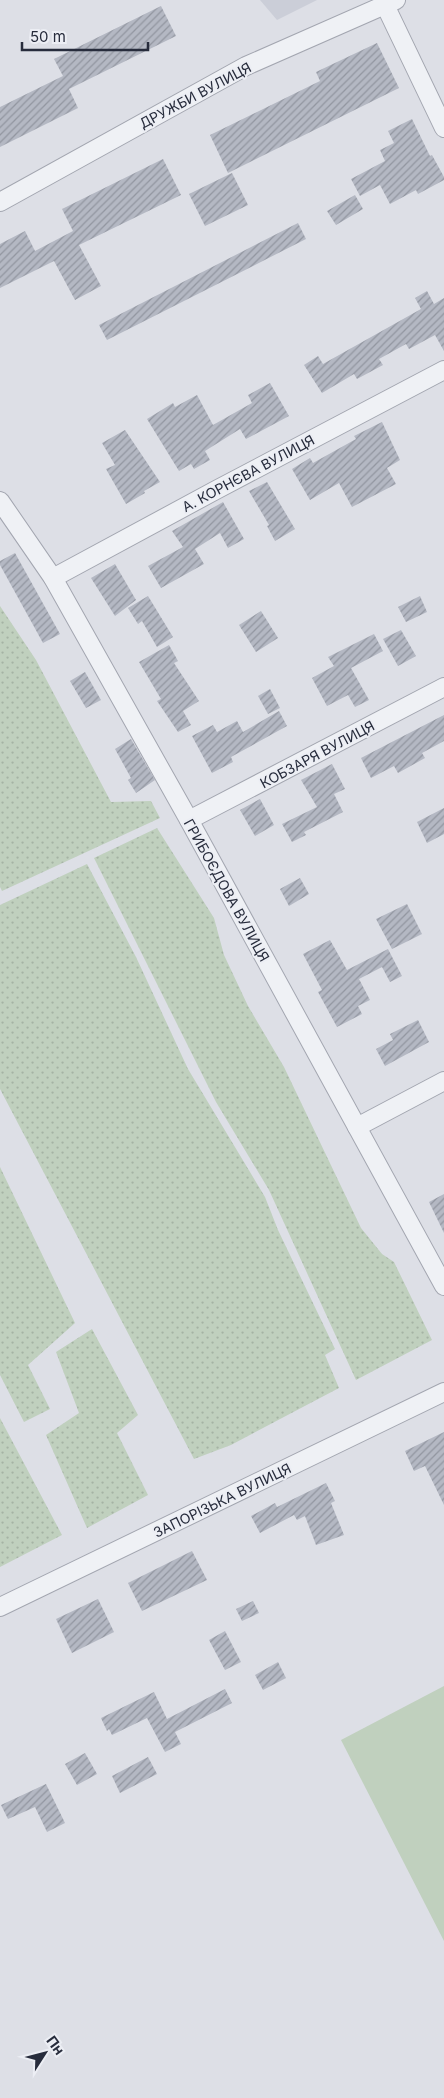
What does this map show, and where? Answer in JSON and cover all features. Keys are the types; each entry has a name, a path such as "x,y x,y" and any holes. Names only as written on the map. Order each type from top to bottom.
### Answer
{"street":[{"path":"390,3 444,128"},
{"name":"ДРУЖБИ ВУЛИЦЯ","path":"0,202 246,66 390,3"},
{"name":"А. КОРНЄВА ВУЛИЦЯ","path":"53,578 444,370"},
{"name":"ГРИБОЄДОВА ВУЛИЦЯ","path":"0,501 53,578 189,820 444,1286"},
{"name":"КОБЗАРЯ ВУЛИЦЯ","path":"189,820 444,687"},
{"path":"357,1127 444,1081"},
{"name":"ЗАПОРІЗЬКА ВУЛИЦЯ","path":"0,1607 444,1392"}],"shaded area":[{"path":"260,0 317,0 277,20"}],"green space":[{"path":"0,606 36,660 111,802 151,801 160,818 2,891 0,887"},
{"path":"157,828 214,918 224,955 248,1006 284,1067 361,1228 382,1254 394,1262 432,1340 356,1380 269,1190 216,1102 94,858"},
{"path":"87,864 136,957 188,1069 265,1197 278,1230 335,1349 325,1355 339,1388 231,1445 194,1459 0,1089 0,905"},
{"path":"0,1167 75,1323 28,1365 50,1409 24,1422 0,1375"},
{"path":"92,1329 138,1415 117,1433 148,1495 87,1528 46,1435 79,1413 56,1352"},
{"path":"0,1418 62,1535 0,1567"},
{"path":"444,1686 444,1941 341,1740"}],"building":[{"path":"161,6 176,36 69,89 78,108 0,147 0,107 63,76 54,59"},
{"path":"377,43 399,88 228,173 210,135 320,81 316,72"},
{"path":"412,119 444,180 418,194 416,190 390,204 380,185 360,196 351,179 385,161 380,150 394,143 388,131"},
{"path":"163,159 181,195 79,245 101,286 75,300 54,261 0,288 0,244 25,231 35,251 73,231 62,209"},
{"path":"232,173 248,205 205,226 189,194"},
{"path":"355,195 363,209 336,225 327,211"},
{"path":"298,223 306,239 107,340 99,325"},
{"path":"427,291 434,304 444,298 444,351 435,335 409,349 406,344 379,359 383,365 357,379 354,374 322,393 304,365 318,356 323,364 421,309 415,298"},
{"path":"270,383 289,416 246,439 240,429 205,451 210,460 194,469 191,464 179,471 147,419 173,403 175,407 197,395 213,425 252,403 248,395"},
{"path":"382,422 400,460 387,468 396,484 352,507 339,483 310,500 292,469 310,458 313,463 356,439 354,436"},
{"path":"125,430 160,482 126,504 106,469 115,465 102,443"},
{"path":"267,482 295,529 275,541 267,526 269,525 249,491"},
{"path":"223,502 244,539 228,548 220,533 195,549 204,564 161,588 148,566 183,547 172,531"},
{"path":"15,553 60,634 43,643 0,565 0,561"},
{"path":"115,564 136,600 115,616 91,578"},
{"path":"148,596 173,637 157,647 142,621 138,624 128,608"},
{"path":"420,596 427,612 406,622 398,607"},
{"path":"261,611 278,638 256,652 239,625"},
{"path":"401,630 416,656 398,666 383,639"},
{"path":"374,634 383,651 351,668 369,700 355,707 348,695 327,706 312,678 334,666 328,657"},
{"path":"169,645 178,661 174,663 199,701 183,711 191,725 178,732 157,701 161,699 139,662"},
{"path":"85,672 101,700 86,708 70,681"},
{"path":"270,689 280,708 268,714 258,696"},
{"path":"279,711 287,726 231,757 233,762 212,773 192,736 213,725 217,732 237,721 243,732"},
{"path":"444,715 444,741 422,753 425,758 398,773 394,766 371,778 361,758"},
{"path":"131,739 155,780 136,793 128,780 131,778 115,749"},
{"path":"332,764 345,789 334,794 343,812 304,832 306,835 292,842 282,824 317,807 301,780"},
{"path":"260,799 274,825 255,836 240,810"},
{"path":"444,808 444,834 427,843 417,822"},
{"path":"300,878 309,894 289,906 280,889"},
{"path":"407,904 422,934 392,949 376,919"},
{"path":"330,940 347,970 388,949 402,976 390,982 382,967 359,979 370,1000 358,1006 362,1014 337,1027 318,992 322,990 303,954"},
{"path":"418,1020 429,1042 385,1066 376,1049 393,1040 390,1034"},
{"path":"444,1194 444,1233 429,1202"},
{"path":"444,1432 444,1505 425,1466 414,1471 405,1451"},
{"path":"326,1483 335,1501 331,1503 344,1535 316,1545 305,1516 297,1520 294,1515 260,1533 251,1516 275,1503 277,1507"},
{"path":"192,1551 207,1580 142,1611 128,1583"},
{"path":"98,1599 114,1632 72,1653 56,1619"},
{"path":"253,1601 259,1613 242,1621 236,1609"},
{"path":"225,1631 241,1662 225,1670 209,1640"},
{"path":"278,1662 286,1678 263,1690 255,1675"},
{"path":"225,1689 232,1703 175,1732 181,1744 165,1752 147,1718 112,1735 109,1729 107,1731 101,1718 154,1692 167,1719"},
{"path":"85,1753 97,1774 77,1785 65,1764"},
{"path":"148,1757 157,1774 120,1793 112,1776"},
{"path":"46,1784 65,1823 47,1832 35,1807 8,1819 1,1805"}]}
